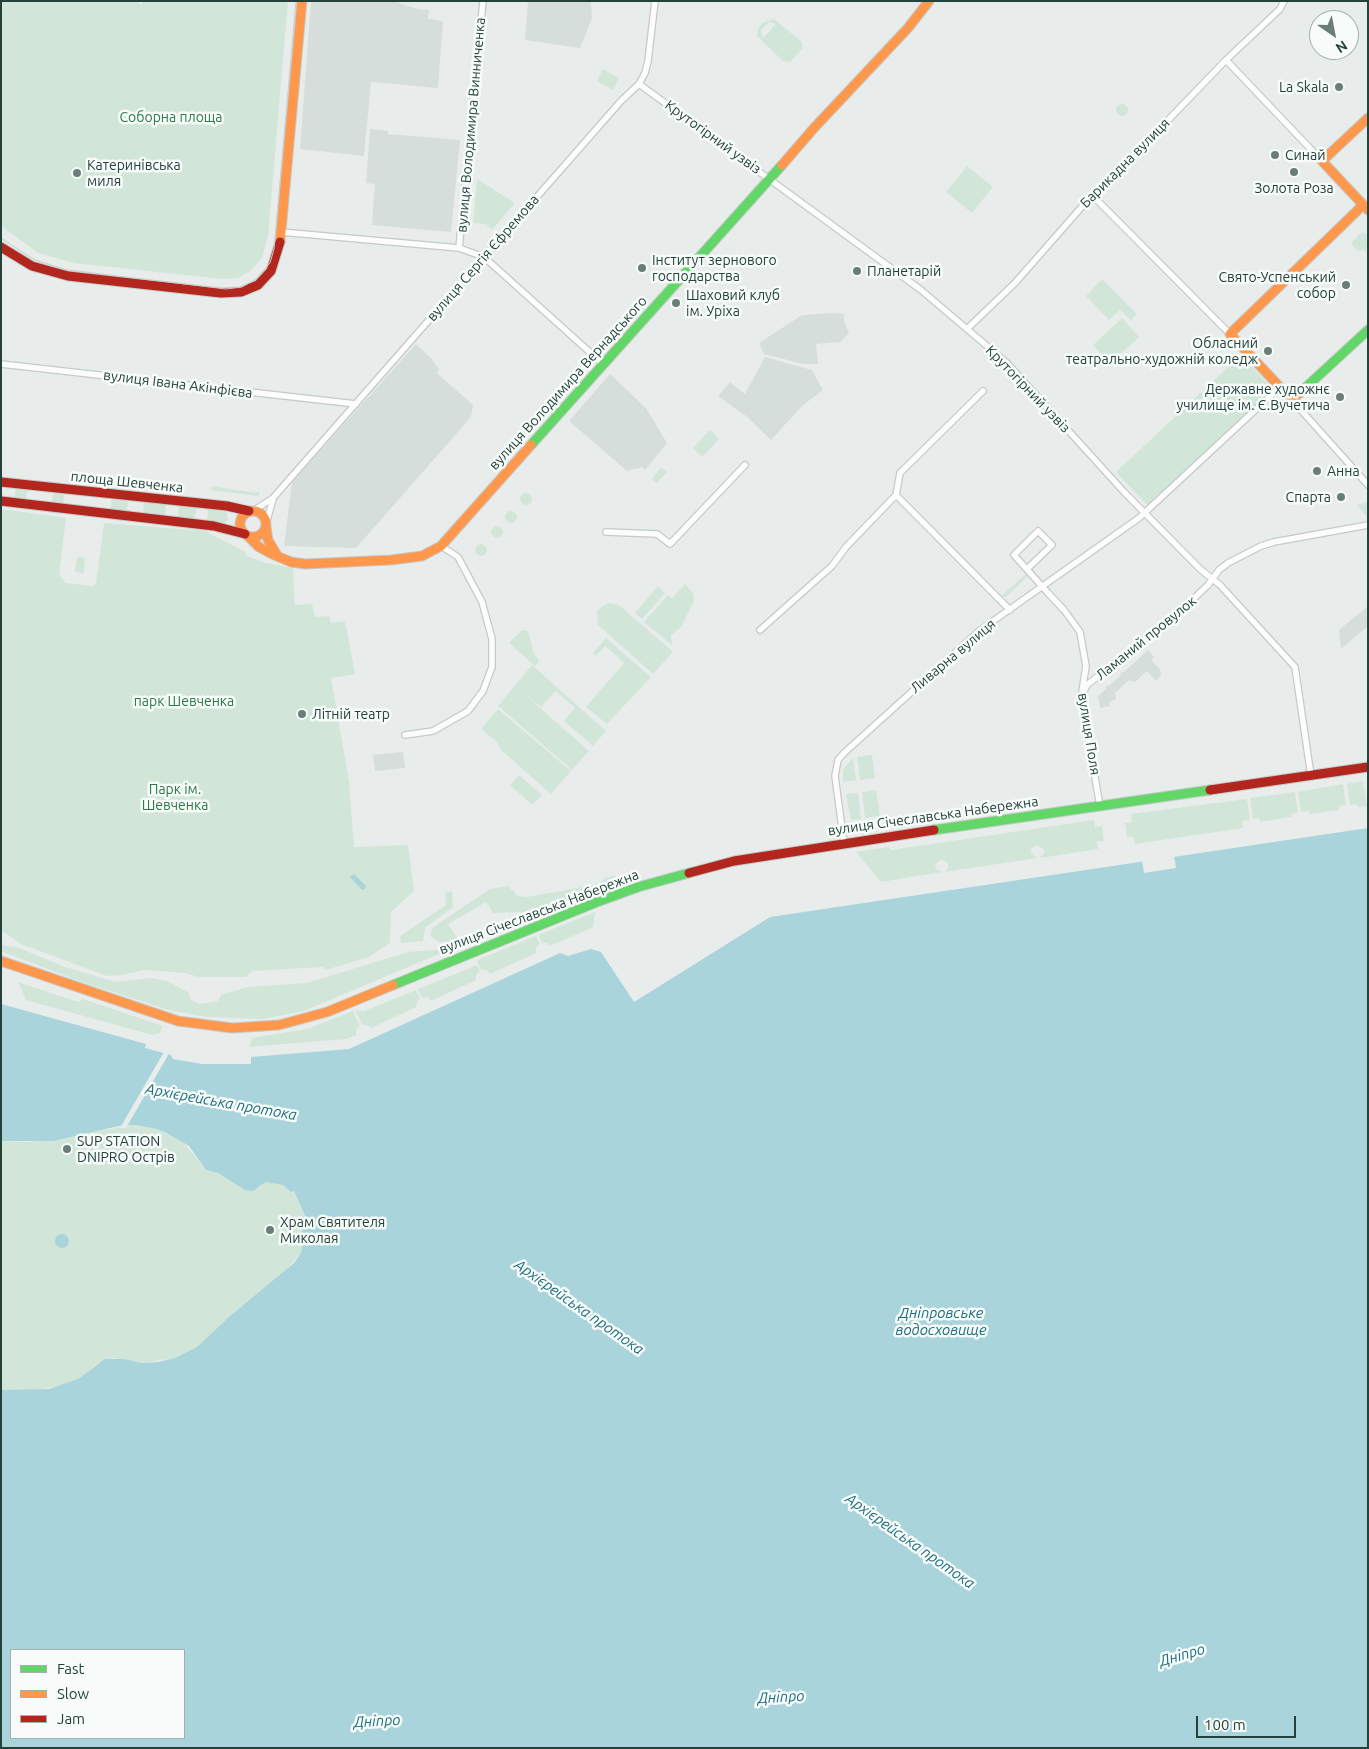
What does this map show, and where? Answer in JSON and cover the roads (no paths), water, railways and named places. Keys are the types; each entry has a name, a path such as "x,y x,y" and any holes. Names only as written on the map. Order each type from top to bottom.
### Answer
{"main road":[{"path":"1,247 24,263 57,274 231,293 250,289 265,278 275,263 282,232 302,1"},
{"name":"вулиця Володимира Вернадського","path":"247,535 259,546 291,562 305,564 379,561 422,556 441,546 770,180 814,128 908,28 929,1"},
{"path":"1368,118 1322,161 1366,207 1230,334 1292,400 1368,330"},
{"name":"площа Шевченка","path":"1,482 227,506 251,511"},
{"path":"1,501 214,526 247,535 260,535 266,525"},
{"path":"247,535 241,529 240,522 243,515 251,511 262,514 268,540 277,555"},
{"name":"вулиця Січеславська Набережна","path":"1,962 178,1021 232,1028 270,1027 299,1021 327,1012 556,918 638,887 734,861 844,843 1368,767"}],"street":[{"name":"вулиця Володимира Винниченка","path":"459,248 483,1"},
{"name":"вулиця Сергія Єфремова","path":"251,511 273,498 484,257 639,84 647,67 655,1"},
{"name":"Барикадна вулиця","path":"968,328 1015,283 1086,202 1094,197 1226,60 1280,9 1284,1"},
{"path":"1226,60 1322,161"},
{"name":"Крутогірний узвіз","path":"639,84 924,293 968,328 1007,363 1145,513 1200,569 1212,577 1295,667 1311,776"},
{"path":"1094,197 1230,334"},
{"path":"282,232 459,248 484,257 603,364"},
{"name":"вулиця Івана Акінфієва","path":"1,364 356,404"},
{"name":"Ливарна вулиця","path":"844,843 835,776 838,760 982,629 1145,513 1280,387"},
{"path":"760,630 832,566 846,547 896,495 900,473 983,391"},
{"path":"1292,400 1368,485"},
{"path":"606,532 657,534 670,544 744,465"},
{"path":"896,495 1010,610"},
{"name":"вулиця Сергія Єфремова","path":"266,525 273,498"},
{"name":"Ламаний провулок","path":"1080,698 1087,685 1188,604 1208,585 1212,577 1228,563 1261,546 1306,534 1367,526"},
{"name":"вулиця Поля","path":"1027,569 1052,545 1038,531 1014,555 1080,632 1086,666 1080,698 1100,806"},
{"path":"405,735 433,731 468,712 483,691 492,667 492,639 482,602 458,557 441,546"}],"water":[{"name":"Дніпровське водосховище","path":"1368,828 1368,1748 1,1748 1,1390 49,1389 78,1379 105,1359 124,1359 141,1363 158,1362 175,1358 197,1347 230,1316 294,1263 301,1253 303,1244 302,1232 306,1218 294,1191 291,1192 283,1185 266,1182 253,1191 245,1190 218,1173 206,1170 189,1146 156,1129 136,1125 119,1126 53,1141 1,1141 1,1004 146,1044 145,1048 171,1055 173,1059 202,1064 251,1064 251,1057 349,1049 560,953 568,956 591,949 601,952 634,1002 770,917"},
{"path":"354,874 366,886 365,889 362,890 350,877"},
{"path":"62,1234 67,1236 69,1241 67,1246 62,1248 57,1246 55,1241 57,1236"}],"tram line":[{"path":"1,238 35,260 68,270 226,289 242,287 256,279 270,263 274,249 296,1"}],"place":[{"name":"La Skala","path":"1339,87"},
{"name":"Синай","path":"1275,155"},
{"name":"Золота Роза","path":"1294,172"},
{"name":"Катеринівська миля","path":"77,173"},
{"name":"Інститут зернового господарства","path":"642,268"},
{"name":"Планетарій","path":"857,271"},
{"name":"Свято-Успенський собор","path":"1346,285"},
{"name":"Шаховий клуб ім. Уріха","path":"676,303"},
{"name":"Обласний театрально-художній коледж","path":"1268,351"},
{"name":"Державне художнє училище ім. Є.Вучетича","path":"1340,397"},
{"name":"Анна","path":"1317,471"},
{"name":"Спарта","path":"1341,497"},
{"name":"Літній театр","path":"302,714"},
{"name":"SUP STATION DNIPRO Острів","path":"67,1149"},
{"name":"Храм Святителя Миколая","path":"270,1230"}],"park label":[{"name":"Соборна площа","path":"171,117"},
{"name":"парк Шевченка","path":"184,701"},
{"name":"Парк iм. Шевченка","path":"175,798"}],"water label":[{"name":"Архієрейська протока","path":"221,1102"},
{"name":"Архієрейська протока","path":"579,1307"},
{"name":"Архієрейська протока","path":"910,1541"},
{"name":"Дніпро","path":"1182,1655"},
{"name":"Дніпро","path":"781,1697"},
{"name":"Дніпро","path":"377,1721"}]}
